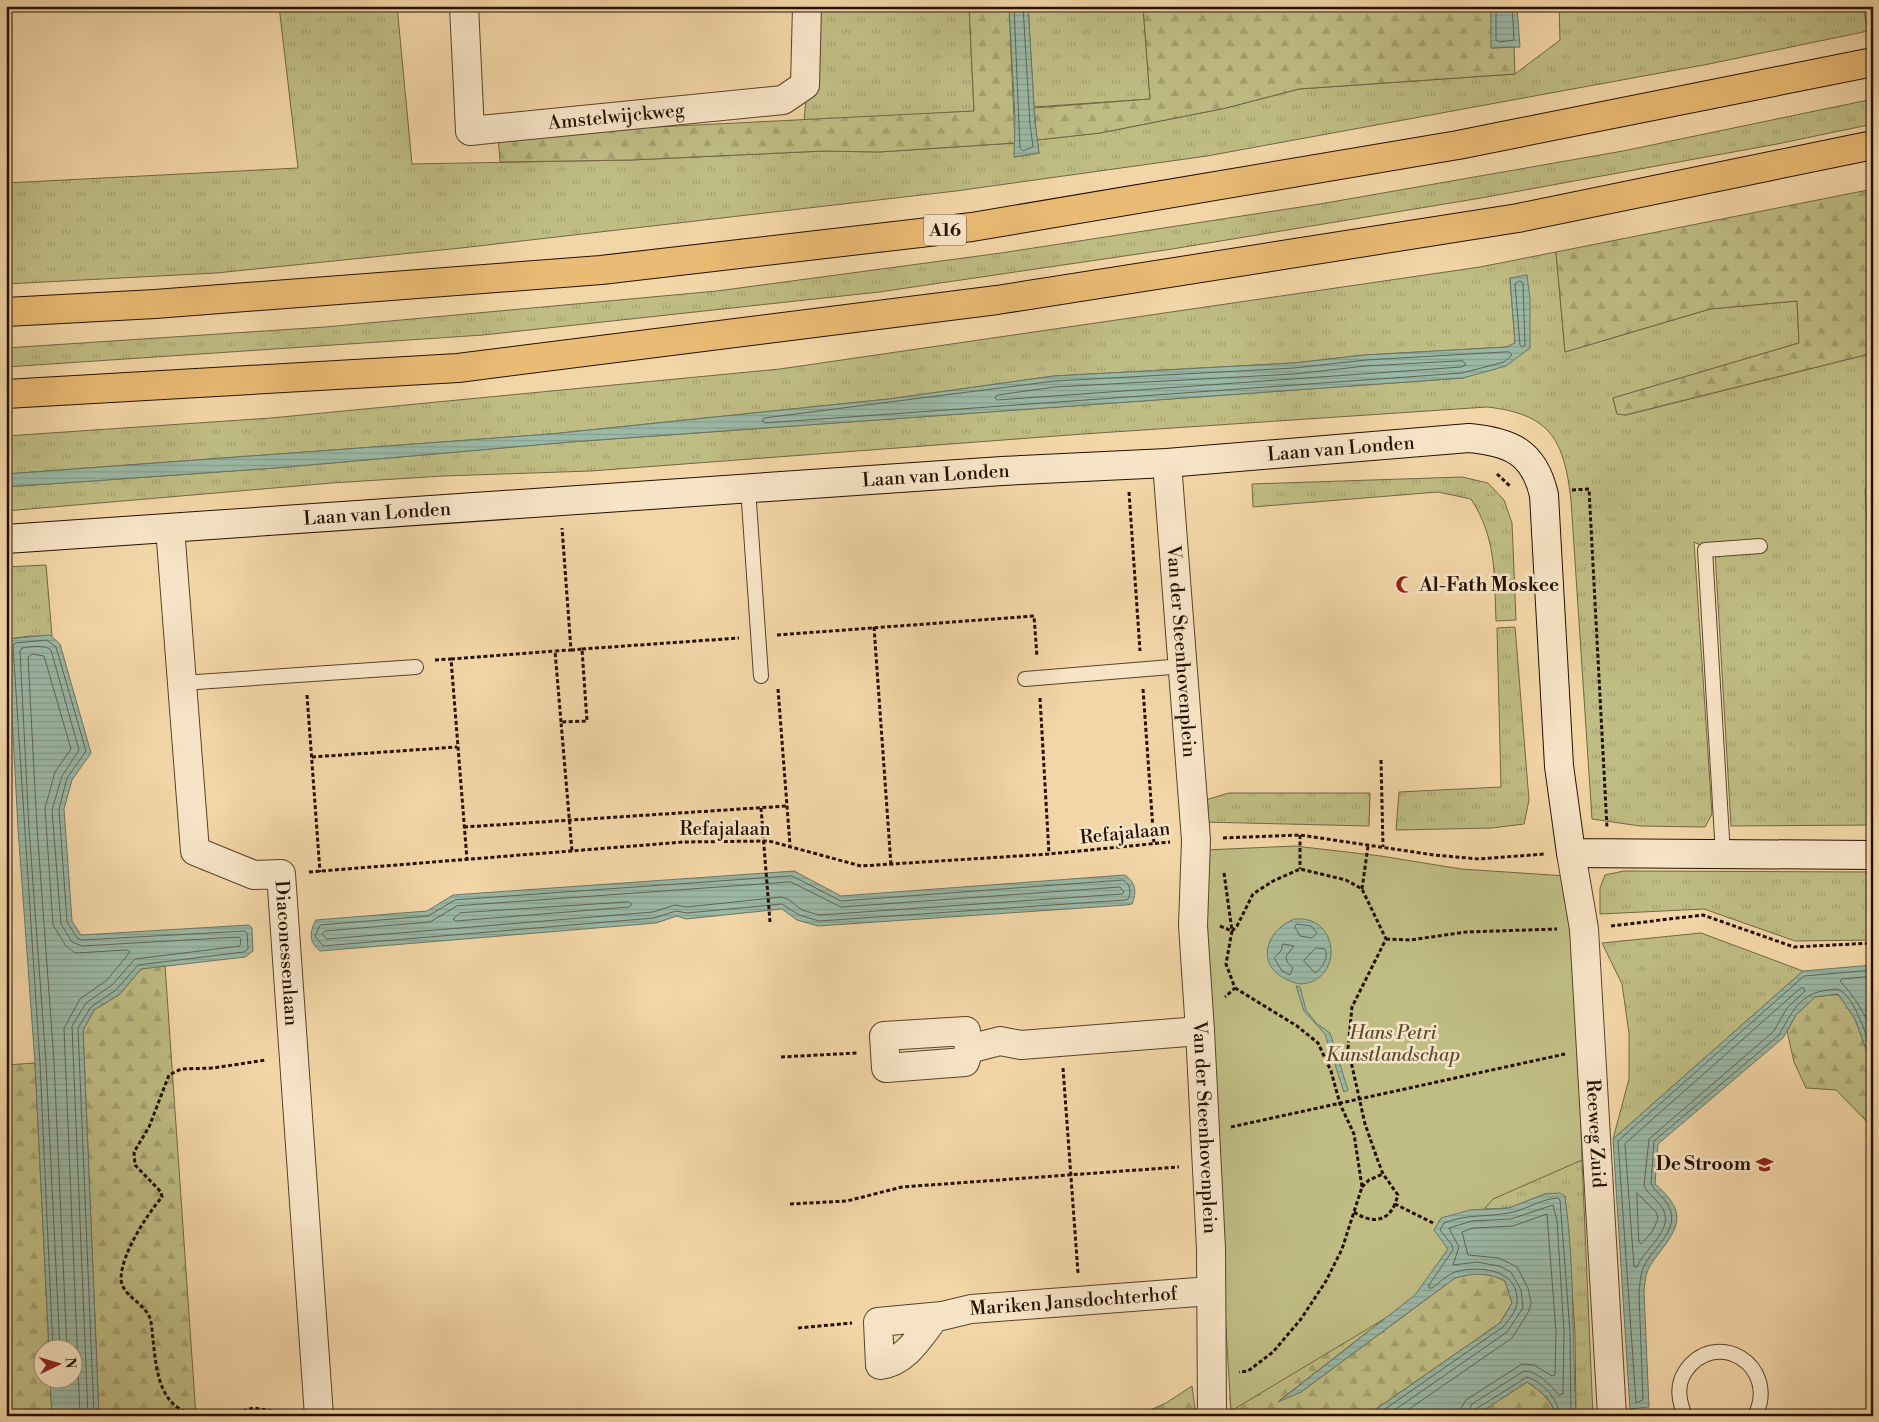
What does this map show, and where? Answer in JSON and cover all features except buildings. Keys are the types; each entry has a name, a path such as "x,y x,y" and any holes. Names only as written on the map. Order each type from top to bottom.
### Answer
{"highway":[{"name":"A16","path":"6,312 155,304 601,270 972,227 1458,144 1873,62"},
{"path":"6,394 458,368 997,300 1518,218 1873,145"}],"street":[{"name":"Amstelwijckweg","path":"464,6 470,131 783,100 805,85 807,6"},
{"name":"Laan van Londen","path":"6,540 1002,471 1167,463 1469,438 1495,440 1521,451 1540,478 1544,495 1559,766 1571,853"},
{"name":"Van der Steenhovenplein","path":"1167,463 1196,840 1192,926 1207,1164 1212,1416"},
{"name":"Diaconessenlaan","path":"170,528 195,851 254,875 281,874 318,1414"},
{"path":"1571,853 1609,851 1723,855 1873,855"},
{"name":"Reeweg Zuid","path":"1571,853 1584,928 1612,1416"},
{"path":"885,1052 884,1036 966,1031 969,1049 1000,1040 1021,1045 1200,1031"},
{"name":"Mariken Jansdochterhof","path":"878,1322 936,1317 971,1309 1211,1291"},
{"path":"878,1322 880,1365 893,1363 904,1355 936,1317"}],"lane":[{"path":"748,488 761,676"},
{"path":"1723,855 1705,550 1760,546"},
{"path":"1026,679 1183,666"},
{"path":"182,683 416,667"},
{"path":"1686,1416 1680,1405 1678,1390 1682,1376 1690,1364 1702,1356 1716,1352 1730,1353 1743,1358 1754,1369 1760,1380 1762,1393 1760,1406 1755,1416"}],"path":[{"path":"9,6 10,16"},
{"path":"1492,471 1517,492"},
{"path":"1564,491 1589,489 1609,851"},
{"path":"562,520 571,650"},
{"path":"416,667 416,662 874,627 879,663 891,865"},
{"path":"561,722 587,721 582,649"},
{"path":"556,651 572,851"},
{"path":"451,659 467,860"},
{"path":"306,675 320,872"},
{"path":"761,676 778,690 790,845"},
{"path":"312,757 457,747"},
{"path":"1381,760 1383,847"},
{"path":"464,827 787,806"},
{"path":"761,808 770,922"},
{"path":"1196,840 1276,834 1300,835 1434,855 1479,858 1571,853"},
{"path":"1300,835 1300,869"},
{"name":"Refajalaan","path":"281,874 684,842 763,841 790,845 861,866 1049,854 1196,840"},
{"path":"1368,846 1362,889 1386,939"},
{"path":"1232,931 1237,926 1253,894 1273,881 1300,869 1346,880 1362,889"},
{"path":"1386,939 1410,940 1466,932 1584,928 1703,915 1794,947 1873,943"},
{"path":"1354,1212 1372,1220 1385,1218 1391,1214 1398,1195 1383,1174 1365,1124 1348,1048 1352,1008 1386,939"},
{"path":"1211,1378 1248,1371 1273,1352 1300,1319 1326,1281 1342,1249 1362,1187 1354,1134 1340,1104 1331,1071 1318,1043 1297,1026 1235,988"},
{"path":"1061,1042 1080,1302"},
{"path":"1205,1130 1225,1128 1359,1100 1592,1048"},
{"path":"781,1056 885,1052"},
{"path":"204,1416 187,1415 175,1406 162,1390 149,1315 138,1301 125,1291 121,1278 130,1248 147,1216 162,1197 161,1192 135,1165 134,1152 149,1127 169,1076 181,1069 213,1068 294,1057"},
{"path":"790,1204 847,1201 902,1187 1207,1164"},
{"path":"1362,1187 1369,1180 1383,1174"},
{"path":"1396,1204 1433,1223"},
{"path":"798,1328 878,1322"},
{"path":"224,1416 254,1408 290,1414 318,1414"}],"green space":[{"path":"279,6 397,6 412,164 631,160 824,151 879,152 1015,143 1015,157 1039,153 1037,140 1100,133 1226,108 1299,89 1515,74 1560,40 1559,6 1863,6 1868,31 1709,64 1207,156 956,191 461,248 216,273 6,284 6,183 298,168"},
{"path":"814,6 969,6 974,111 804,121"},
{"path":"969,6 1009,6 1015,143 879,152 824,151 631,160 500,162 498,135 974,111"},
{"path":"1028,6 1143,6 1150,99 1034,107"},
{"path":"1143,6 1491,6 1492,48 1514,47 1515,74 1299,89 1226,108 1100,133 1037,140 1034,108 1150,99"},
{"path":"1873,99 1873,124 1777,144 1481,198 1172,249 879,292 483,335 6,367 6,348 325,327 717,291 1001,253 1320,204 1623,151"},
{"path":"1873,189 1873,353 1625,415 1617,414 1613,398 1799,343 1797,301 1710,309 1565,352 1556,252"},
{"path":"1556,252 1565,352 1710,309 1797,301 1799,343 1613,398 1617,414 1626,415 1873,353 1873,488 1865,489 1873,617 1873,825 1731,826 1715,552 1694,542 1712,814 1705,827 1640,826 1592,819 1571,500 1564,461 1558,446 1540,424 1526,416 1487,407 1083,434 591,471 443,476 332,483 6,511 6,487 275,468 570,442 1463,378 1530,348 1510,278 1515,343 1507,347 1365,355 1294,363 1054,376 889,399 551,434 6,474 6,436 271,418 780,369 1480,267"},
{"path":"1462,477 1488,483 1504,500 1512,523 1516,620 1496,621 1494,573 1490,543 1486,528 1471,499 1438,492 1253,507 1252,484"},
{"path":"46,565 52,636 8,639 6,567"},
{"path":"1515,627 1529,800 1524,824 1492,828 1396,830 1399,792 1501,787 1497,628"},
{"path":"1229,793 1370,793 1369,826 1203,822 1202,801"},
{"name":"Hans Petri Kunstlandschap","path":"1295,846 1381,856 1461,869 1566,876 1575,922 1582,1160 1493,1199 1446,1253 1414,1301 1231,1411 1201,920 1205,850"},
{"path":"1624,871 1873,872 1873,940 1795,941 1704,909 1600,914 1600,888 1605,875"},
{"path":"1701,933 1803,971 1613,1139 1629,1079 1629,1033 1622,984 1602,943"},
{"path":"165,965 196,1416 99,1416 83,1030 94,1010 120,994 141,969"},
{"path":"1838,994 1855,1019 1873,1068 1873,1128 1836,1090 1806,1088 1794,1062 1787,1031 1796,1015 1815,997"},
{"path":"35,1063 49,1340 32,1340 32,1390 51,1390 52,1416 6,1416 6,1065"},
{"path":"1409,1096 1577,1162 1582,1160 1593,1416 1576,1416 1575,1332 1565,1196 1545,1194 1509,1208 1470,1210"},
{"path":"1475,1273 1495,1276 1505,1281 1512,1303 1500,1323 1366,1416 1231,1416 1230,1396 1415,1295 1280,1400 1301,1392 1455,1278"},
{"path":"1527,1382 1544,1396 1551,1404 1556,1415 1475,1416"},
{"path":"1192,1386 1196,1416 1137,1416 1166,1403"}],"water":[{"path":"1009,6 1028,6 1035,123 1039,153 1014,157 1015,118"},
{"path":"1491,6 1517,6 1520,47 1491,48"},
{"path":"1527,275 1530,299 1530,348 1506,366 1463,378 570,442 275,468 6,487 6,474 551,434 889,399 1054,376 1294,363 1365,355 1507,347 1515,343 1510,278"},
{"path":"50,635 60,644 91,753 72,780 64,809 72,921 81,935 249,925 252,928 253,951 245,957 141,969 120,994 94,1010 83,1030 99,1416 52,1416 51,1390 82,1390 82,1340 49,1340 35,1063 18,828 8,639"},
{"path":"794,871 841,896 1125,875 1133,885 1135,896 1132,904 1126,905 818,926 797,920 782,909 686,919 677,916 656,923 320,951 316,948 311,937 316,920 427,911 453,895"},
{"path":"1295,919 1310,921 1321,927 1328,937 1331,949 1330,961 1325,972 1315,980 1301,984 1295,983 1276,973 1270,965 1268,956 1271,939 1285,924"},
{"path":"1873,965 1873,1068 1855,1019 1838,994 1815,997 1796,1015 1783,1038 1658,1144 1655,1184 1671,1201 1676,1210 1677,1219 1671,1235 1647,1272 1644,1293 1649,1407 1630,1409 1613,1139 1803,971"},
{"path":"1296,986 1300,987 1306,1010 1316,1023 1330,1033 1348,1090 1344,1092 1325,1034 1304,1011"},
{"path":"1560,1193 1565,1196 1572,1278 1576,1416 1555,1416 1549,1400 1527,1382 1475,1416 1366,1416 1500,1323 1512,1303 1505,1281 1493,1276 1480,1274 1455,1278 1301,1392 1278,1402 1415,1295 1448,1249 1434,1230 1441,1218 1470,1210 1509,1208 1545,1194"}],"place":[{"name":"Al-Fath Moskee","path":"1405,585"},
{"name":"De Stroom","path":"1765,1164"}]}
